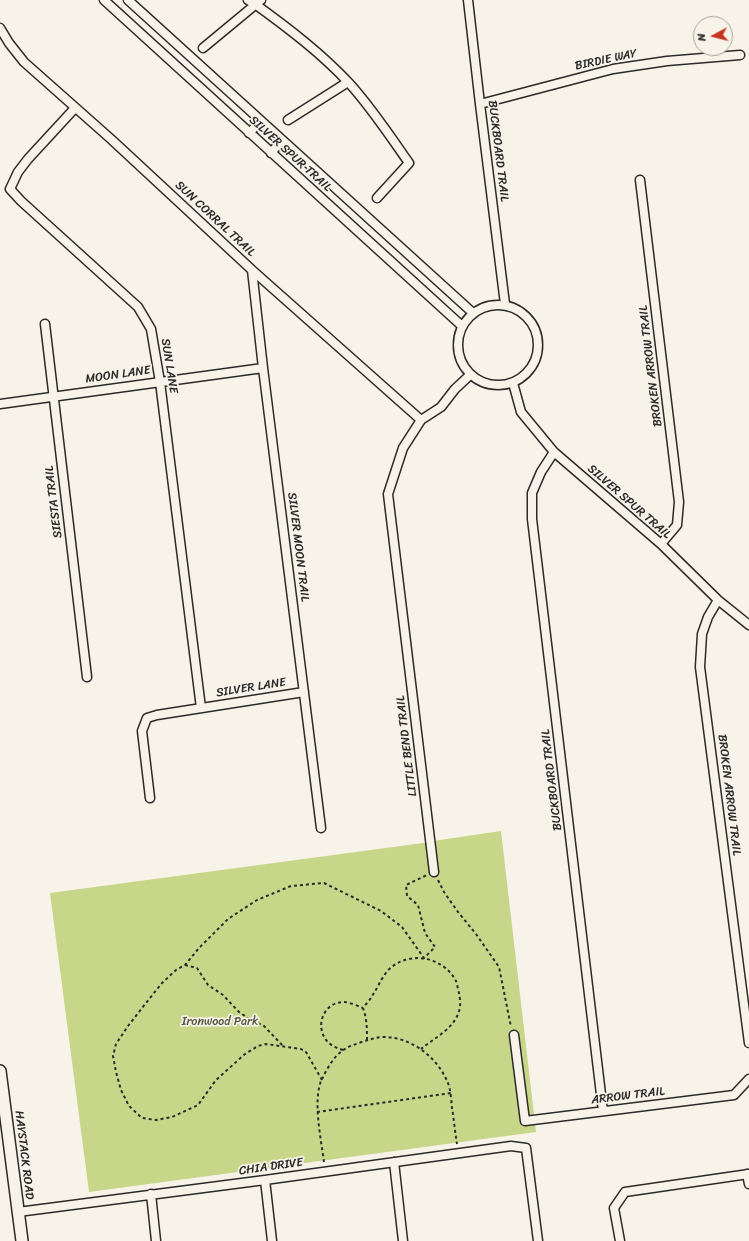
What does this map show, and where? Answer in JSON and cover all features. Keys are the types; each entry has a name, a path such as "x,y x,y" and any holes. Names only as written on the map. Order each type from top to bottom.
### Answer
{"street":[{"name":"SILVER SPUR TRAIL","path":"104,0 462,326"},
{"name":"SILVER SPUR TRAIL","path":"128,0 473,313"},
{"name":"BUCKBOARD TRAIL","path":"468,0 505,304"},
{"path":"203,48 255,1 321,55 363,99 409,163 377,198"},
{"name":"SUN CORRAL TRAIL","path":"0,28 9,43 24,62 112,140 252,270 421,420"},
{"name":"BIRDIE WAY","path":"480,104 613,69 667,61 740,55"},
{"path":"288,120 348,82"},
{"name":"SUN LANE","path":"76,108 28,159 18,172 10,189 21,201 138,308 151,330 160,382 201,708"},
{"path":"250,133 261,121"},
{"path":"271,153 282,140"},
{"name":"BROKEN ARROW TRAIL","path":"640,180 679,502 677,525 661,544"},
{"name":"SILVER MOON TRAIL","path":"252,270 321,828"},
{"path":"505,304 521,311 533,324 538,341 536,358 527,373 513,383 498,386 483,383 470,375 459,356 458,335 462,326 473,313 486,306 505,304"},
{"name":"SIESTA TRAIL","path":"45,324 88,677"},
{"name":"MOON LANE","path":"0,404 263,368"},
{"name":"LITTLE BEND TRAIL","path":"434,872 388,494 404,448 421,420 441,407 455,389 470,375"},
{"name":"SILVER SPUR TRAIL","path":"513,383 521,412 554,452 661,544 718,600 749,625"},
{"name":"BUCKBOARD TRAIL","path":"554,452 541,472 532,493 532,519 603,1111"},
{"name":"BROKEN ARROW TRAIL","path":"718,600 708,617 702,634 700,667 749,1043"},
{"name":"SILVER LANE","path":"150,798 142,731 147,718 157,715 304,692"},
{"name":"ARROW TRAIL","path":"514,1035 525,1121 734,1095 749,1079"},
{"name":"HAYSTACK ROAD","path":"0,1071 22,1241"},
{"name":"CHIA DRIVE","path":"18,1212 511,1146 526,1148 538,1241"},
{"path":"394,1162 403,1241"},
{"path":"620,1241 614,1208 626,1192 748,1174 749,1184"},
{"path":"265,1180 272,1241"},
{"path":"151,1194 156,1241"}],"path":[{"path":"424,958 435,947 425,933 418,905 408,896 406,885 434,872 444,892 499,967 509,1020 514,1035"},
{"path":"322,1080 306,1052 301,1049 266,1044 258,1046 245,1054 216,1080 198,1105 172,1117 156,1120 142,1118 129,1106 121,1090 113,1056 116,1044 128,1026 162,983 176,970 185,965 199,948 228,919 257,900 291,886 324,883 381,911 402,927 424,958"},
{"path":"363,1008 372,997 387,971 400,961 410,958 424,958 438,963 448,970 456,981 460,997 459,1011 453,1024 439,1037 430,1041 421,1050"},
{"path":"185,965 197,968 208,985 223,995 239,1012 264,1026 283,1047"},
{"path":"343,1050 334,1047 327,1042 321,1032 320,1024 323,1015 327,1008 335,1003 345,1002 363,1008 366,1016 366,1040"},
{"path":"324,1162 318,1112 318,1091 322,1080 336,1056 343,1050 366,1040 384,1037 400,1040 421,1050 441,1069 448,1082 451,1093 457,1144"},
{"path":"318,1112 451,1093"}],"green space":[{"name":"Ironwood Park","path":"501,831 536,1132 89,1192 50,893 423,843"}]}
